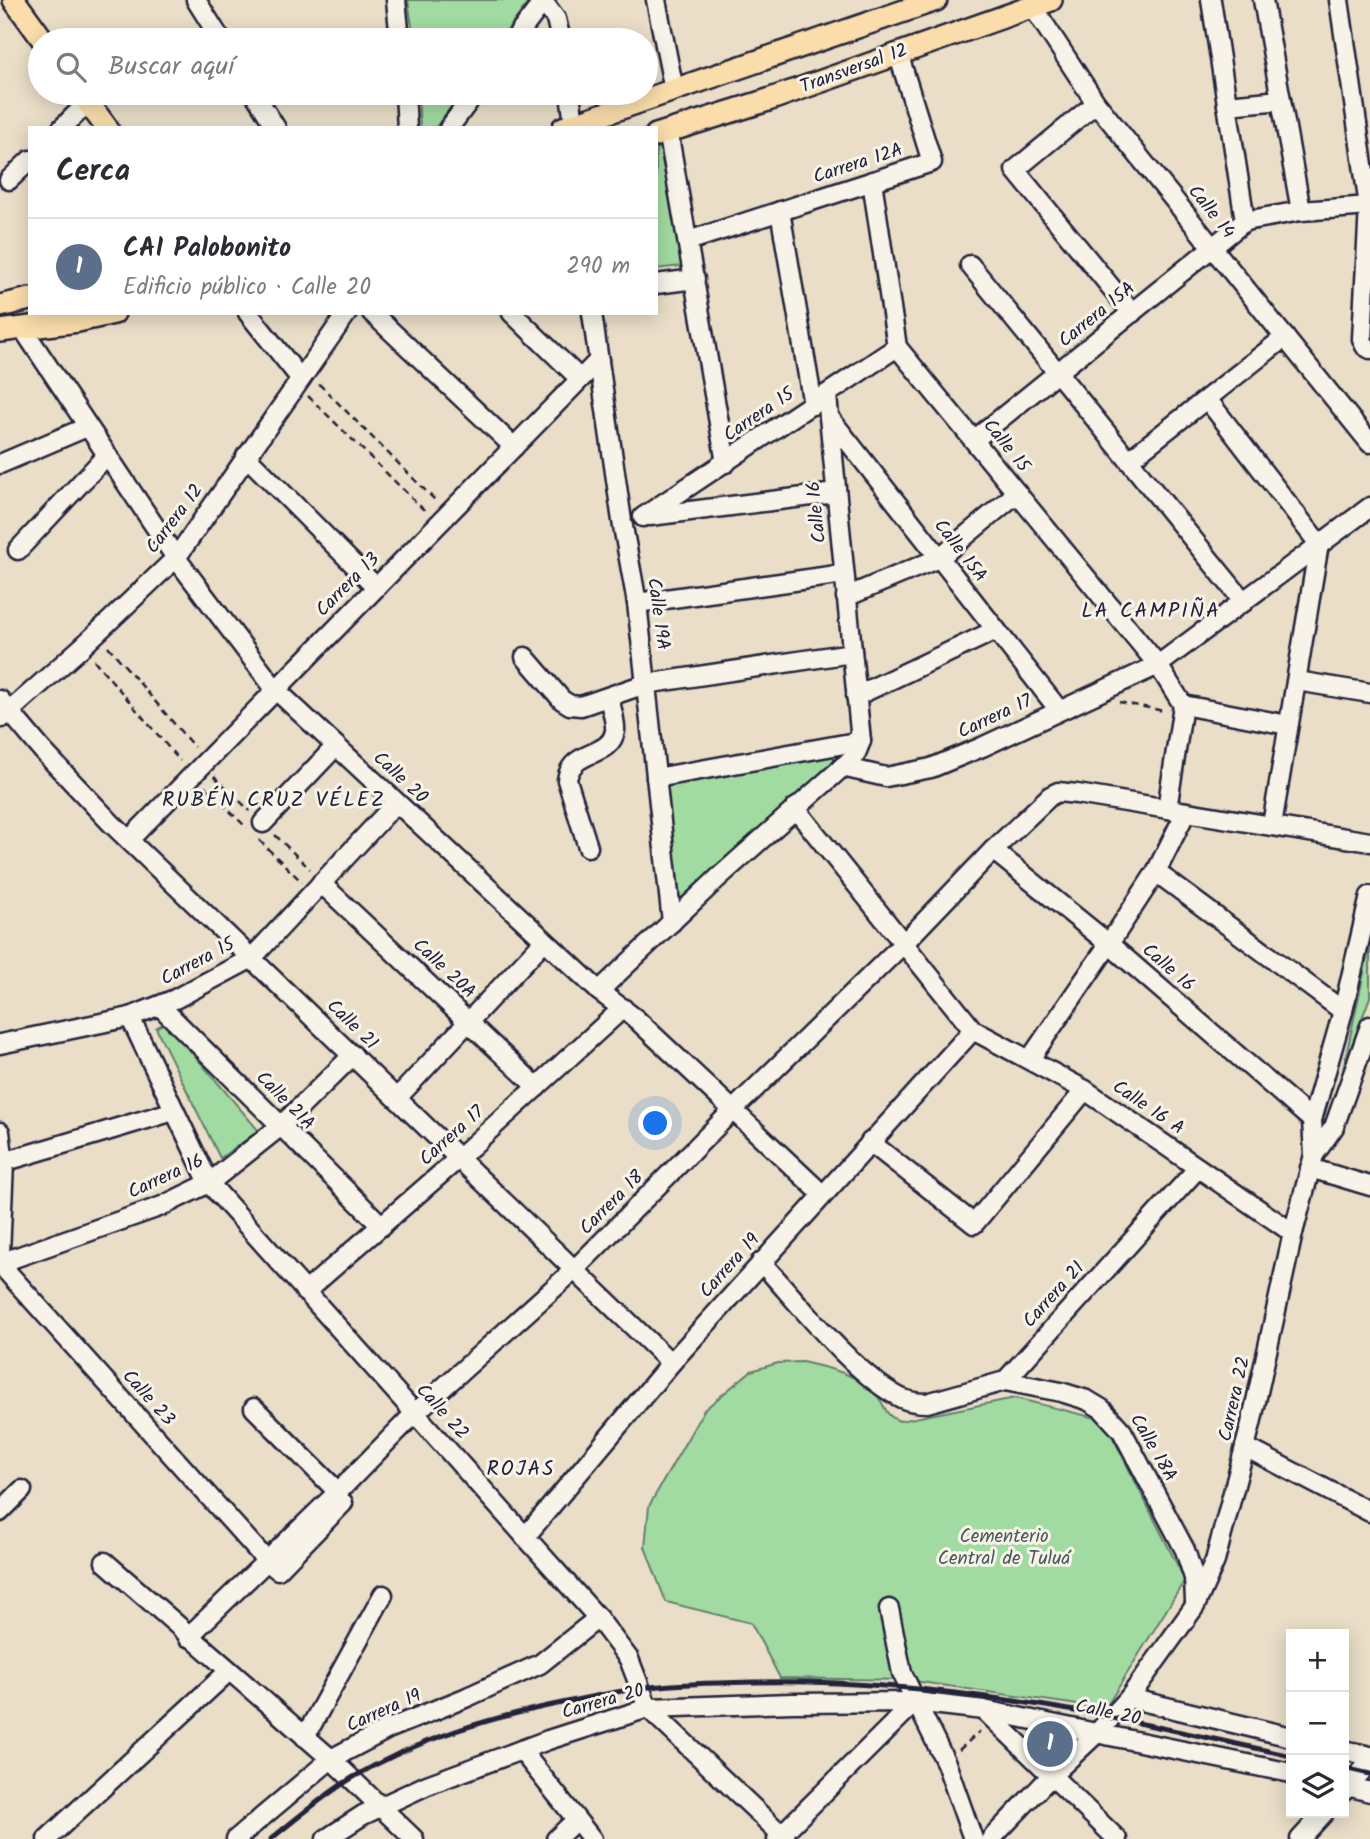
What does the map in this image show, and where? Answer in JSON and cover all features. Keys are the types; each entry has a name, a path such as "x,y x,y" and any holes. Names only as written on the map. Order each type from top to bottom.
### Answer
{"main road":[{"path":"13,0 34,28"},
{"name":"Transversal 12","path":"658,95 936,0"},
{"name":"Transversal 12","path":"662,133 768,100 1040,2"},
{"path":"91,105 106,126"},
{"name":"Transversal 12","path":"569,126 630,105"},
{"path":"0,306 28,299"},
{"path":"0,331 103,315"}],"street":[{"path":"196,0 214,28"},
{"path":"396,0 399,28"},
{"path":"656,0 674,90"},
{"path":"1211,0 1245,220 1301,211 1370,206"},
{"path":"1263,0 1301,211"},
{"path":"1339,0 1370,206 1362,339 1367,347"},
{"path":"523,28 542,1 556,19 558,28"},
{"name":"Calle 14","path":"1040,2 1096,103 1370,443"},
{"name":"Carrera 12A","path":"688,241 932,162 898,53"},
{"path":"1227,105 1281,100"},
{"path":"1096,103 1016,170 1132,313"},
{"path":"63,126 79,105"},
{"path":"262,105 275,126"},
{"path":"406,105 407,126"},
{"path":"450,126 466,105"},
{"path":"569,126 570,105"},
{"path":"662,133 688,241 726,463"},
{"path":"9,180 28,162"},
{"path":"872,181 897,347"},
{"name":"Calle 16","path":"780,211 820,401 829,417 860,745"},
{"name":"Carrera 15A","path":"974,440 1245,220"},
{"path":"970,265 1244,602"},
{"path":"658,284 695,279"},
{"path":"249,315 301,377"},
{"name":"Carrera 12","path":"3,711 82,647 176,558 346,315"},
{"path":"374,315 514,446"},
{"path":"514,315 580,379"},
{"name":"Calle 19A","path":"592,315 637,603 672,922"},
{"name":"Calle 20","path":"23,329 176,558 275,689 599,991 624,1008 734,1109 822,1194"},
{"path":"1129,460 1285,337"},
{"name":"Carrera 15","path":"643,517 897,347"},
{"name":"Calle 15","path":"897,347 1158,665 1182,710"},
{"name":"Carrera 13","path":"129,839 599,360"},
{"path":"1207,399 1319,544 1272,825"},
{"name":"Calle 15A","path":"829,417 1059,710"},
{"path":"0,464 88,427"},
{"path":"18,550 107,455"},
{"path":"246,456 376,587"},
{"path":"622,520 836,493"},
{"path":"846,597 939,558 1017,493"},
{"name":"Carrera 17","path":"842,767 886,777 931,768 1158,665 1370,507"},
{"path":"637,603 844,574"},
{"path":"856,696 996,630"},
{"path":"525,657 558,696 570,705 581,706 645,684 852,653"},
{"path":"1297,681 1370,693"},
{"path":"588,847 567,780 575,761 604,748 614,734 615,725 609,698"},
{"path":"1289,725 1182,710 1167,809 1370,842"},
{"name":"Calle 21","path":"3,711 129,839 671,1363"},
{"path":"656,778 860,745"},
{"path":"599,991 842,767 860,745"},
{"path":"263,824 335,746"},
{"name":"Carrera 18","path":"188,1637 574,1270 904,943 1037,807 1058,792 1167,809"},
{"name":"Carrera 15","path":"0,1044 130,1017 160,1006 252,958 396,803"},
{"path":"795,808 973,1030"},
{"path":"1030,1059 1156,872 1186,812"},
{"name":"Calle 16","path":"993,850 1109,944 1312,1121"},
{"path":"1156,872 1343,1011"},
{"name":"Calle 20A","path":"321,883 537,1087"},
{"name":"Carrera 22","path":"991,1839 1129,1698 1195,1606 1215,1561 1245,1447 1312,1161 1312,1121 1343,1011 1370,896"},
{"path":"397,1098 470,1023 544,940"},
{"name":"Calle 21A","path":"160,1006 382,1226"},
{"name":"Carrera 17","path":"306,1292 624,1008"},
{"name":"Calle 22","path":"130,1017 209,1183 597,1618 629,1659 648,1708 781,1838"},
{"path":"1370,1026 1334,1127 1312,1161 1370,1186"},
{"name":"Calle 16 A","path":"973,1030 1085,1090 1293,1233"},
{"name":"Carrera 19","path":"525,1537 671,1363 973,1030"},
{"name":"Carrera 16","path":"0,1264 162,1206 209,1183 281,1126 353,1055"},
{"path":"870,1142 974,1224 1085,1090"},
{"path":"2,1163 174,1111"},
{"path":"0,1132 0,1253"},
{"name":"Carrera 21","path":"1004,1381 1198,1168"},
{"path":"761,1262 839,1348 866,1374 894,1394 914,1403 943,1401 991,1383 1004,1381"},
{"name":"Calle 23","path":"0,1264 266,1560"},
{"name":"Calle 18A","path":"1004,1381 1087,1400 1113,1419 1122,1431 1185,1550 1194,1578 1195,1606"},
{"path":"254,1408 338,1492"},
{"path":"266,1560 278,1570 418,1420"},
{"path":"1245,1447 1370,1513"},
{"path":"0,1512 22,1490"},
{"path":"104,1562 331,1759 414,1839"},
{"path":"305,1737 383,1595"},
{"path":"889,1609 902,1673 946,1763 973,1839"},
{"name":"Carrera 19","path":"236,1839 331,1759 388,1729 466,1698 540,1664 597,1618"},
{"path":"47,1839 229,1671"},
{"path":"1129,1698 1286,1736"},
{"path":"781,1838 915,1702"},
{"name":"Calle 20","path":"915,1702 1049,1723 1286,1772"},
{"name":"Carrera 20","path":"326,1839 379,1806 427,1785 521,1750 648,1708 915,1702"},
{"path":"988,1714 1117,1839"},
{"path":"1023,1749 1049,1723"},
{"path":"521,1750 592,1839"},
{"path":"1349,1751 1370,1756"},
{"path":"1349,1784 1370,1762"},
{"path":"1349,1788 1370,1792"},
{"path":"1300,1839 1319,1818"},
{"path":"556,1839 576,1820"}],"path":[{"path":"301,377 443,518"},
{"path":"301,377 443,518"},
{"path":"97,633 206,760"},
{"path":"82,647 191,774"},
{"path":"1088,696 1182,710"},
{"path":"946,1763 988,1714"}],"green space":[{"path":"408,0 530,0 509,28 412,28"},
{"path":"419,105 452,105 436,126 420,126"},
{"path":"658,148 682,266 658,269"},
{"path":"847,752 678,901 667,785"},
{"path":"1370,945 1370,997 1343,1069"},
{"path":"166,1022 259,1131 220,1158 156,1028"},
{"name":"Cementerio Central de Tuluá","path":"802,1362 853,1377 871,1389 889,1414 900,1421 1015,1398 1104,1420 1185,1580 1105,1709 907,1680 780,1678 751,1623 666,1602 645,1547 649,1506 704,1410 751,1371 778,1363"}],"railway":[{"path":"271,1839 352,1778 428,1741 454,1731 535,1709 612,1693 669,1685 822,1682 957,1693 1091,1714 1286,1755"},
{"path":"1349,1769 1370,1774"}],"place":[{"name":"CAI Palobonito","path":"1050,1744"}],"district":[{"name":"LA CAMPIÑA","path":"1151,611"},
{"name":"RUBÉN CRUZ VÉLEZ","path":"274,800"},
{"name":"ROJAS","path":"521,1469"}]}
